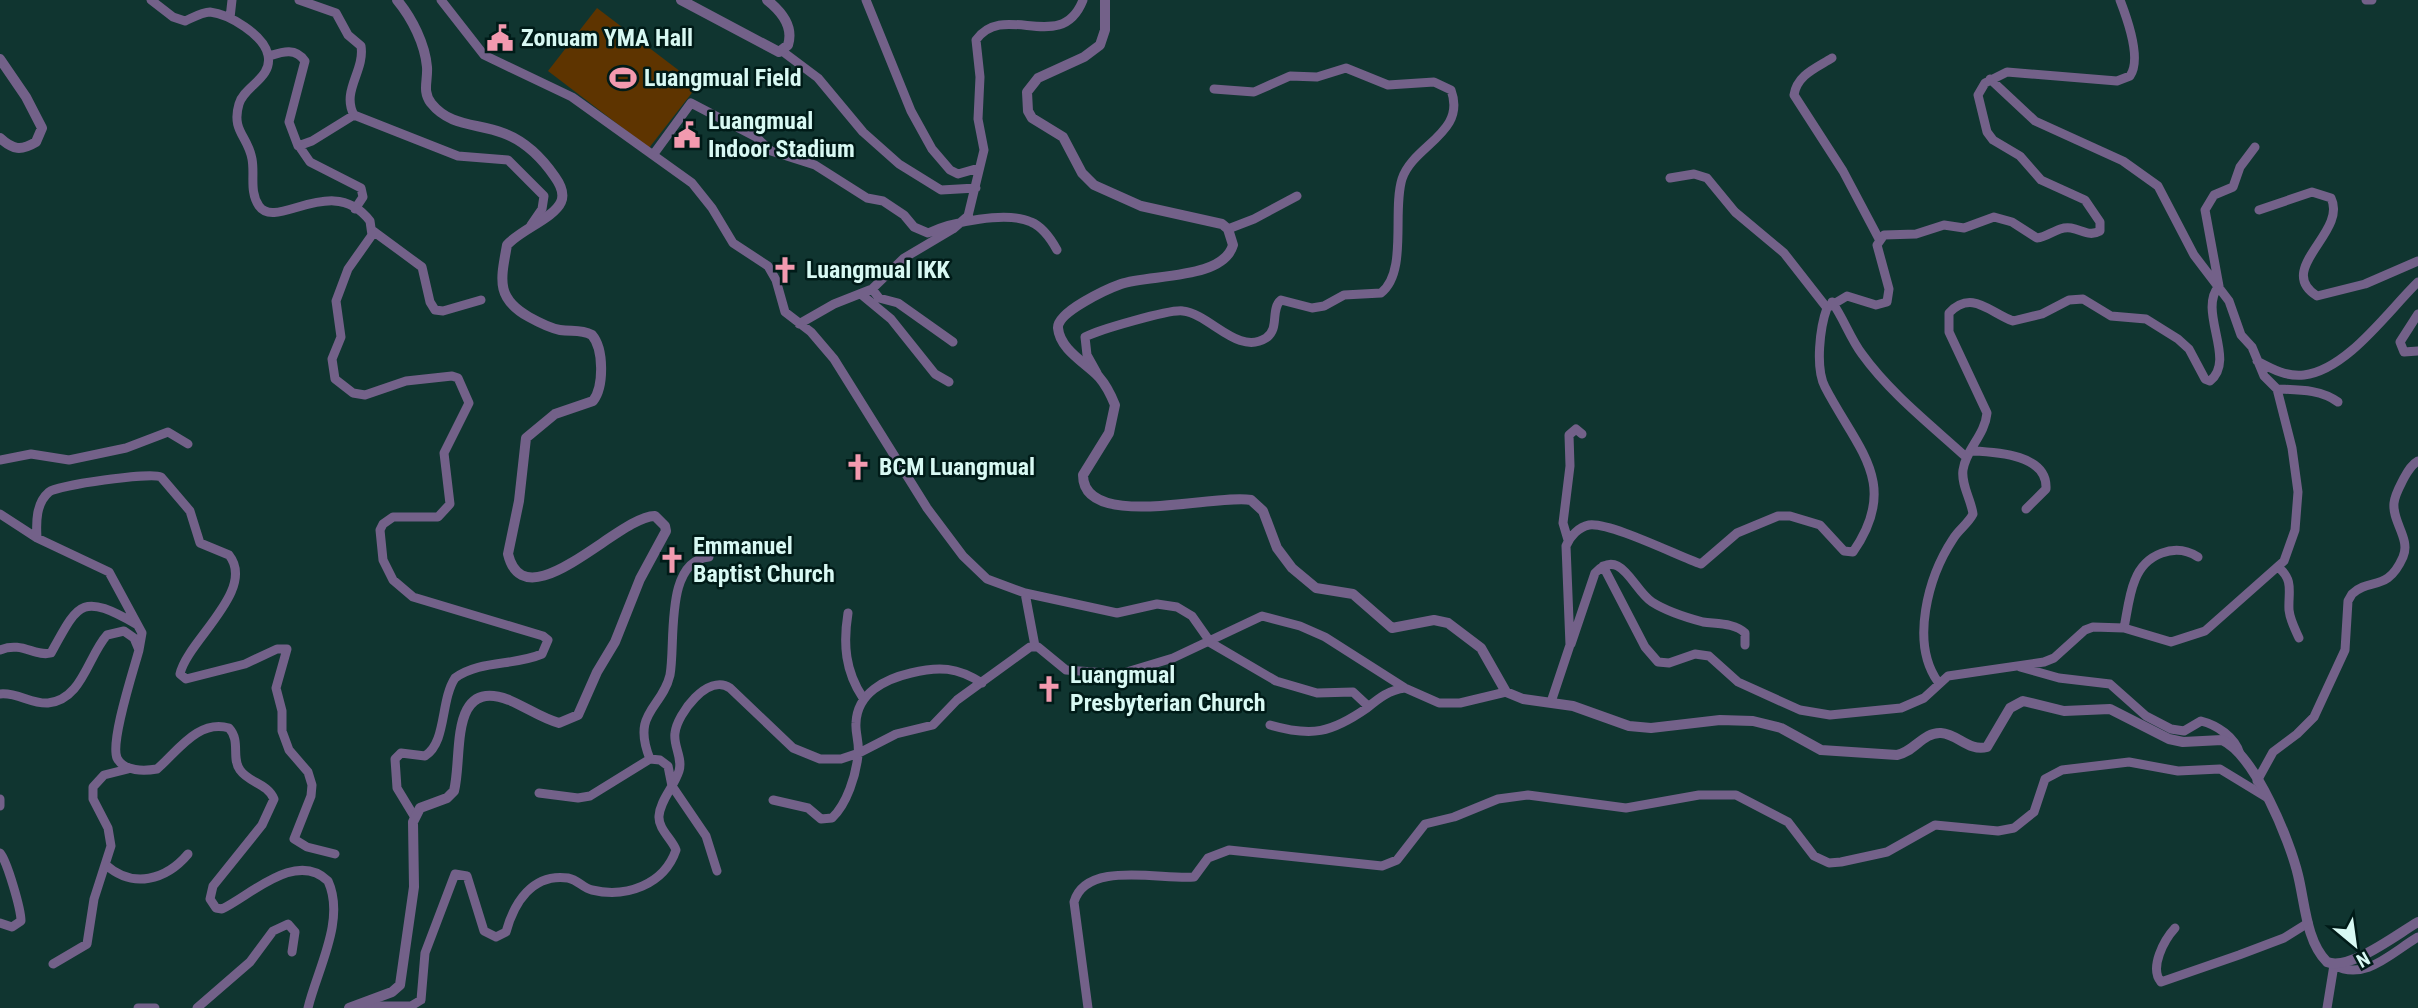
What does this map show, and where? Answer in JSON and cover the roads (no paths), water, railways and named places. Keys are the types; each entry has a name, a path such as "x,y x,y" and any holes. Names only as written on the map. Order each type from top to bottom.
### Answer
{"street":[{"path":"151,0 173,18 185,21 208,12 230,18 253,36 269,56"},
{"path":"230,18 232,0"},
{"path":"299,0 336,13 348,35 361,46 361,61 348,97 354,115"},
{"path":"397,0 408,15 421,43 427,67 426,95 430,102 449,119 467,126 502,133 521,142 536,154 559,183 561,202 556,209 507,245 503,265 505,295 511,306 548,326 561,330 577,329 592,335 599,347 600,370 597,395 593,401 555,414 538,425 526,438 509,561 522,574 537,578 566,566 642,516 655,516 665,526 666,531 640,579 615,642 597,672 578,715 559,723 500,697 483,696 472,701 463,716 454,791 447,798 420,808 414,816"},
{"path":"441,0 484,55 572,97 692,183 712,208 733,243 768,266 776,280 785,312 834,359 921,498 970,564 986,579 1026,593 1116,613 1157,604 1177,607 1192,617 1211,643 1276,681 1318,693 1353,692 1368,706"},
{"path":"681,0 769,49 782,51 818,78 863,132 899,164 941,190 976,188"},
{"path":"767,0 779,9 790,33 788,45 782,51"},
{"path":"866,0 911,111 932,149 950,170 958,174 979,167"},
{"path":"799,324 834,304 872,289 904,258 961,223 972,207 984,150 978,118 980,77 976,40 981,32 1002,23 1059,25 1076,16 1083,0"},
{"path":"1099,378 1061,338 1059,322 1062,315 1122,284 1176,276 1220,262 1233,245 1228,229 1213,220 1141,206 1094,185 1082,173 1063,137 1032,118 1028,111 1027,92 1038,78 1084,57 1100,45 1105,30 1105,0"},
{"path":"1829,305 1847,296 1876,305 1887,302 1889,289 1877,245 1879,239 1889,234 1916,234 1944,225 1964,228 1994,217 2012,222 2037,238 2058,229 2071,228 2090,234 2100,231 2100,222 2085,200 2041,180 2020,156 2003,148 1987,132 1978,96 1980,89 1990,79 2007,72 2117,81 2130,76 2134,64 2132,48 2120,0"},
{"path":"2366,0 2372,0"},
{"path":"269,56 288,51 301,55 305,61 289,122 292,135 310,162 361,188 363,197 355,209"},
{"path":"269,56 266,70 242,98 236,116 237,127 252,158 252,188 259,206 265,211 277,213 323,200 348,204 365,214 373,231 422,267 430,302 436,310 443,311 481,300"},
{"path":"1832,58 1803,76 1796,85 1794,95 1843,171 1879,239"},
{"path":"0,59 26,97 42,128 36,142 26,148 9,147 0,138"},
{"path":"1214,89 1254,92 1290,76 1317,77 1346,68 1363,72 1388,85 1417,81 1445,85 1451,90 1453,106 1448,125 1442,134 1411,160 1405,169 1397,199 1396,263 1390,284 1381,293 1344,295 1324,306 1312,308 1281,300 1276,306 1273,330 1266,338 1256,341 1236,340 1202,316 1180,310 1166,311 1146,320 1099,330 1085,337 1087,355 1115,405 1109,433 1083,475 1085,489 1091,496 1135,507 1251,500 1263,511 1286,563 1316,588 1353,594 1392,628 1434,620 1448,623 1481,648 1506,692"},
{"path":"1603,566 1645,647 1658,662 1669,663 1695,654 1709,656 1738,682 1813,714 1855,714 1901,708 1924,698 1938,682 1961,673 2054,658 2093,627 2124,628 2171,642 2194,636 2214,624 2279,568 2288,554 2295,530 2298,492 2292,448 2277,389 2255,361 2252,347 2241,335 2229,301 2194,255 2158,187 2123,161 2035,121 1990,79"},
{"path":"653,155 691,103 757,137 771,151 815,165 867,198 883,201 904,215 914,228 928,233 961,223 997,219 1028,220 1041,228 1057,250"},
{"path":"299,146 354,115"},
{"path":"354,115 458,156 508,160 544,196 542,209 531,225"},
{"path":"1938,682 1926,660 1923,635 1939,569 1951,541 1973,514 1963,480 1969,454 1986,423 1987,413 1949,332 1948,318 1953,309 1975,302 2013,321 2042,314 2069,300 2083,299 2111,316 2146,319 2178,339 2189,349 2205,379 2210,381 2217,374 2219,347 2211,300 2219,286 2205,210 2214,195 2233,187 2240,167 2255,147"},
{"path":"1670,178 1694,174 1707,178 1735,212 1784,253 1847,323 1860,352 1880,375 1969,454 2020,459 2041,468 2047,479 2046,489 2026,509"},
{"path":"2259,210 2312,192 2331,198 2334,214 2330,227 2305,263 2303,276 2310,291 2318,296 2365,284 2418,261"},
{"path":"1228,229 1254,219 1297,196"},
{"path":"351,1007 392,992 400,985 414,887 414,816 397,788 395,760 401,754 420,757 431,752 439,740 443,706 455,678 483,665 533,658 542,654 548,640 543,636 425,602 402,589 388,572 381,545 383,524 393,517 438,517 450,504 444,453 468,403 458,378 452,376 406,381 365,395 353,393 335,379 331,366 341,337 336,301 348,269 373,231"},
{"path":"2255,361 2283,374 2303,375 2329,366 2357,343 2418,282"},
{"path":"872,289 879,298 898,303 953,342"},
{"path":"862,295 891,319 935,374 949,382"},
{"path":"1568,540 1585,526 1598,526 1646,540 1702,564 1744,529 1763,520 1790,516 1821,525 1844,551 1853,552 1869,528 1875,511 1876,492 1874,479 1854,434 1822,378 1829,305"},
{"path":"2418,314 2400,342 2403,352 2418,351"},
{"path":"2277,389 2302,390 2338,401"},
{"path":"1551,702 1570,645 1566,559 1568,540 1563,523 1570,466 1569,435 1576,429 1582,434"},
{"path":"0,460 31,454 69,460 126,448 168,432 188,444"},
{"path":"2257,781 2273,752 2314,717 2345,650 2348,605 2352,594 2382,582 2394,572 2403,556 2405,545 2394,501 2410,467 2418,461"},
{"path":"37,538 41,502 56,488 130,475 161,477 190,511 200,543 229,555 237,571 235,583 219,614 187,657 180,674 186,679 245,664 277,649 287,649 276,688 282,711 282,731 289,750 308,772 312,785 311,796 294,839 307,847 335,854"},
{"path":"0,514 37,538 109,572 137,625 143,640 123,705 116,749 118,759 134,769"},
{"path":"2124,628 2135,580 2152,558 2164,552 2180,550 2198,557"},
{"path":"650,759 646,748 645,728 648,711 669,677 677,591 684,573 699,558 709,557"},
{"path":"1570,645 1575,639 1590,584 1603,566 1613,563 1622,567 1647,599 1701,621 1740,628 1745,633 1745,645"},
{"path":"2279,568 2287,574 2290,582 2290,612 2298,638"},
{"path":"1026,593 1035,646 1066,670 1098,674 1136,671 1211,643 1254,617 1273,618 1325,637 1405,688 1448,704 1506,692 1523,699 1551,702 1639,728 1720,720 1753,720 1781,728 1821,750 1897,755 1909,751 1928,736 1941,733 1972,747 1987,747 2010,708 2018,702 2064,711 2104,708 2122,713 2169,739 2183,742 2222,740 2240,755"},
{"path":"0,650 32,648 40,653 51,653 74,612 90,606 102,606 137,625"},
{"path":"848,613 845,654 853,684 863,698"},
{"path":"0,694 16,694 42,702 61,698 80,682 103,640 113,633 130,634 139,650"},
{"path":"351,1007 411,1006 421,1000 423,962 455,874 467,876 484,931 496,937 506,932 512,909 522,895 550,880 573,880 596,891 636,890 650,885 676,850 659,821 662,806 680,764 675,730 698,695 710,685 725,685 730,688 800,753 831,760 859,753 895,734 933,725 957,699 1008,660 1035,646"},
{"path":"2015,666 2053,677 2110,684 2146,716 2171,729 2184,731 2203,721 2232,738 2266,797 2295,864 2308,923 2323,958 2345,971 2360,971 2418,937"},
{"path":"774,800 808,808 821,819 832,818 841,810 859,753 856,723 863,698 888,681 927,669 952,668 982,682"},
{"path":"1270,725 1302,734 1319,732 1391,691 1405,688"},
{"path":"53,964 88,944 94,899 106,866 111,838 93,799 93,787 104,775 120,769 157,769 194,734 212,726 229,728 234,734 238,767 242,773 271,792 274,799 262,825 213,886 210,898 216,908 222,909 287,873 315,873 328,881 333,908 330,930 308,1008"},
{"path":"539,793 578,798 590,796 650,759 660,760 668,766 672,786 704,831 717,871"},
{"path":"1088,1008 1086,976 1074,902 1077,891 1083,886 1111,876 1194,877 1208,858 1229,850 1382,866 1397,860 1425,824 1454,817 1512,795 1626,808 1710,794 1736,795 1788,822 1814,856 1829,863 1887,852 1936,825 1998,831 2014,828 2034,811 2045,779 2062,770 2129,762 2178,771 2220,769 2266,797"},
{"path":"0,799 0,806"},
{"path":"0,853 9,866 10,885 21,921 12,927 0,923"},
{"path":"106,866 116,875 150,880 168,873 188,854"},
{"path":"2334,965 2362,956 2418,922"},
{"path":"2175,928 2162,944 2157,974 2161,982 2250,951 2308,923"},
{"path":"197,1008 250,962 273,931 288,924 296,932 292,952"},
{"path":"2327,1008 2334,965"},
{"path":"138,1008 155,1008"}],"place":[{"name":"Zonuam YMA Hall","path":"500,38"},
{"name":"Luangmual Field","path":"623,78"},
{"name":"Luangmual Indoor Stadium","path":"687,135"},
{"name":"Luangmual IKK","path":"785,270"},
{"name":"BCM Luangmual","path":"858,467"},
{"name":"Emmanuel Baptist Church","path":"672,560"},
{"name":"Luangmual Presbyterian Church","path":"1049,689"}]}
